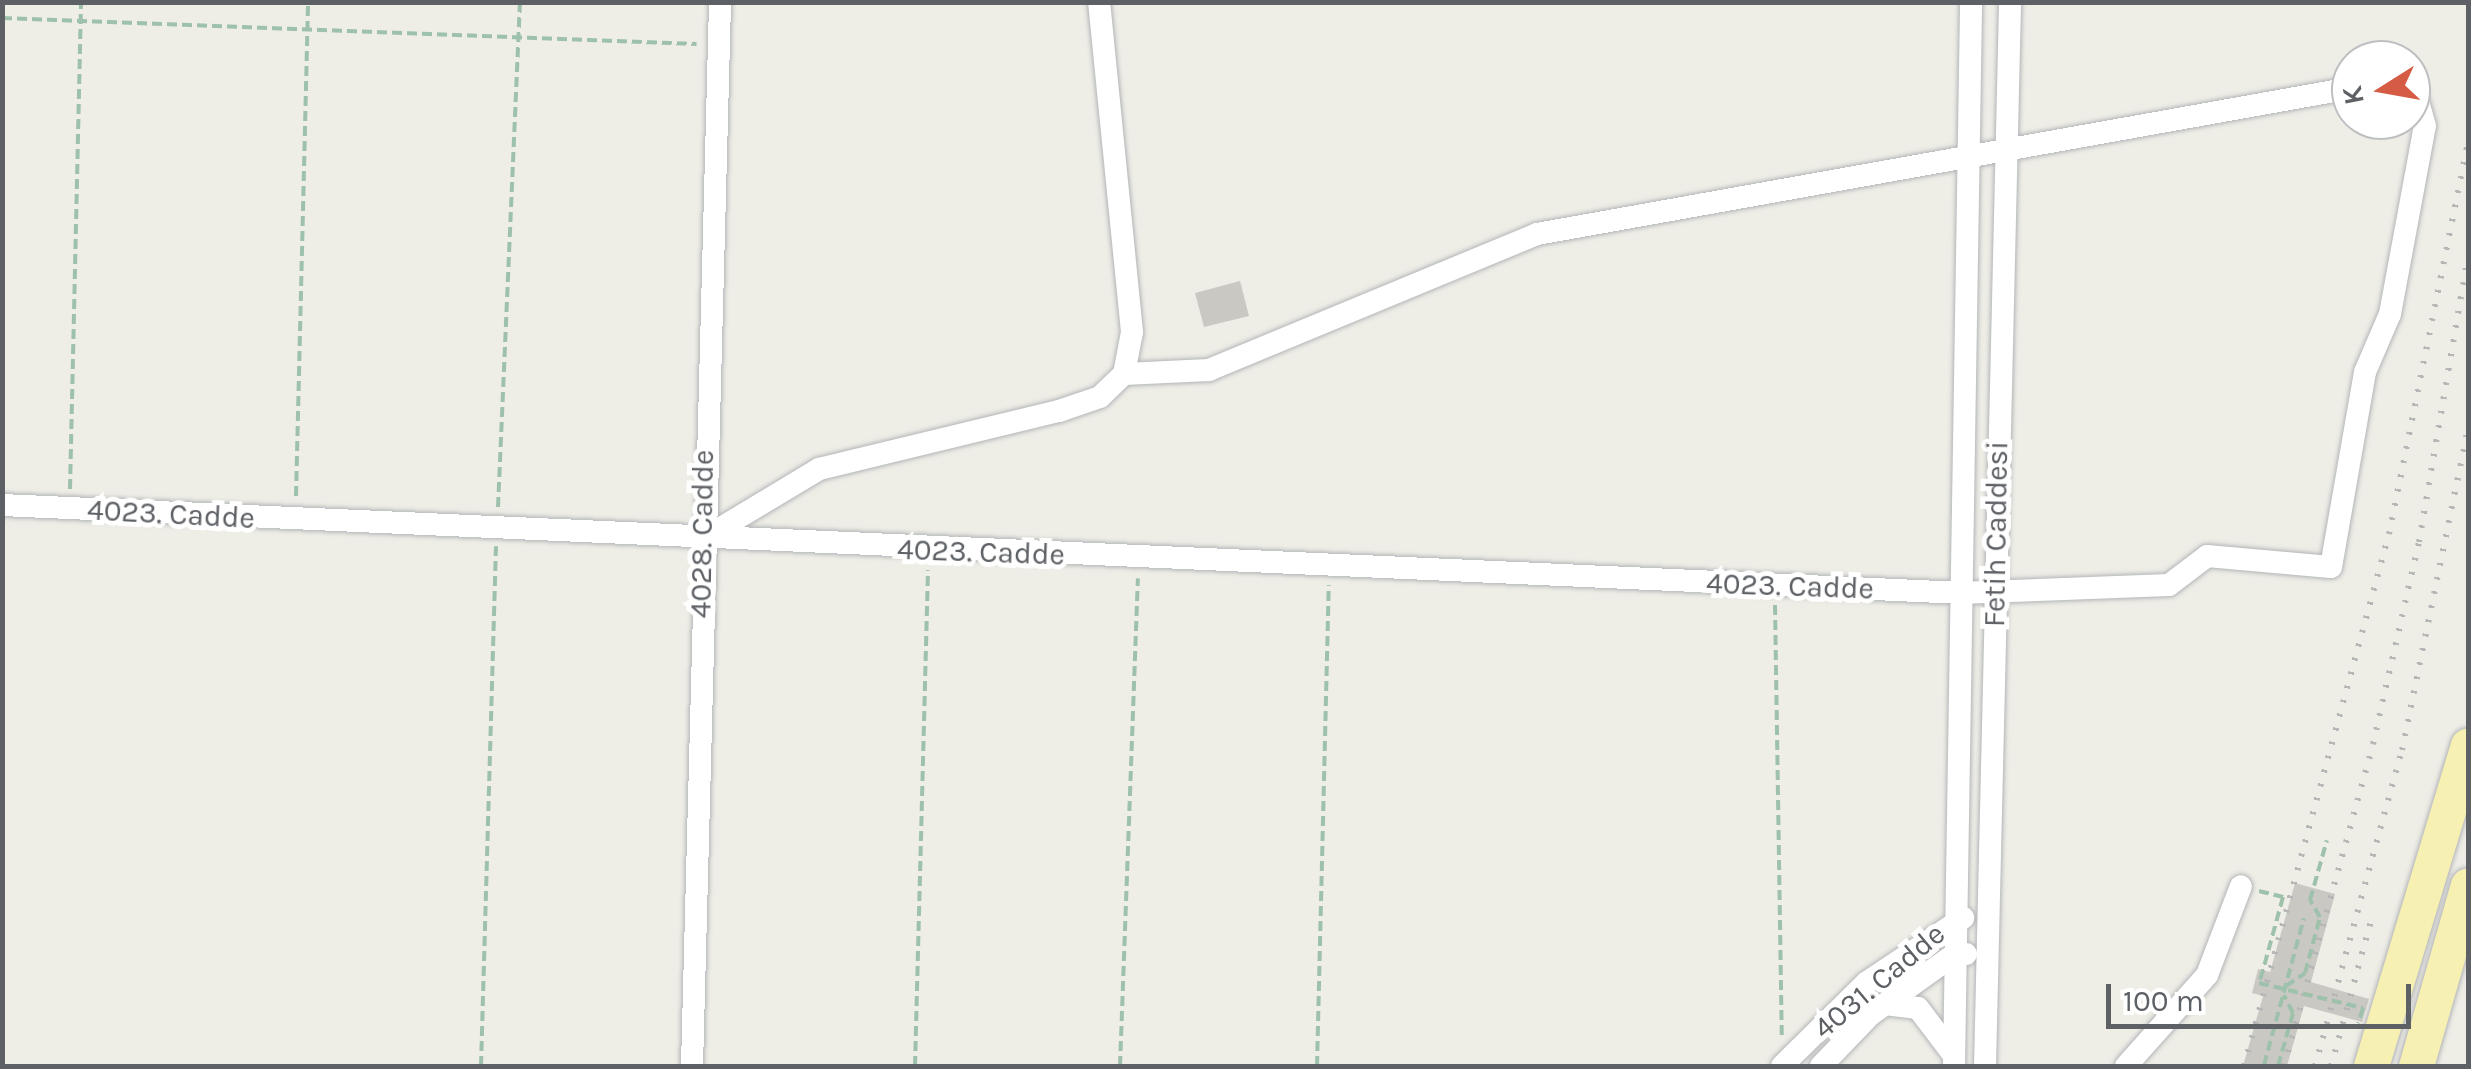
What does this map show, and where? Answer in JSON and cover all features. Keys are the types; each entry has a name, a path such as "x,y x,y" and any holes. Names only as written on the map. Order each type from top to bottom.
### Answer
{"main road":[{"path":"2372,1066 2468,745"},
{"path":"2416,1066 2468,885"}],"street":[{"name":"4028. Cadde","path":"692,1066 701,540 720,2"},
{"path":"701,540 818,469 1059,411 1100,397 1124,374 1132,332 1100,2"},
{"name":"Fetih Caddesi","path":"1954,1061 1971,2"},
{"name":"Fetih Caddesi","path":"1985,1066 2010,2"},
{"path":"1124,374 1209,370 1537,234 2331,91"},
{"name":"4023. Cadde","path":"2,505 701,540 1959,593 2169,584 2206,556 2331,567 2365,372 2390,314 2422,140"},
{"path":"2126,1066 2208,975 2241,886"},
{"name":"4031. Cadde","path":"1786,1062 1848,998 1955,918 1987,918"},
{"name":"4031. Cadde","path":"1821,1066 1886,1004 1955,954 1987,954"},
{"name":"4031. Cadde","path":"1886,1004 1918,1008 1944,1034 1954,1061"}],"path":[{"path":"70,509 81,2"},
{"path":"295,520 308,2"},
{"path":"2,18 718,45"},
{"path":"915,1066 929,550"},
{"path":"1120,1066 1139,559"},
{"path":"1317,1066 1330,566"},
{"path":"1775,585 1782,1046 1786,1062"},
{"path":"2285,990 2305,973 2320,917 2310,900 2326,840"},
{"path":"2283,897 2260,983 2362,1008 2358,1023"},
{"path":"2264,1065 2304,918"},
{"path":"2278,1066 2293,1013 2285,990"}],"building":[{"path":"1240,281 1249,316 1204,327 1195,293"},
{"path":"2295,883 2335,894 2311,982 2369,999 2362,1022 2304,1006 2287,1066 2243,1066 2263,996 2252,993 2258,969 2270,972"}],"railway":[{"path":"2244,1066 2389,534 2468,142"},
{"path":"2284,1066 2373,744 2419,542 2468,256"},
{"path":"2315,1066 2402,750 2468,429"},
{"path":"2331,1066 2372,917"}]}
